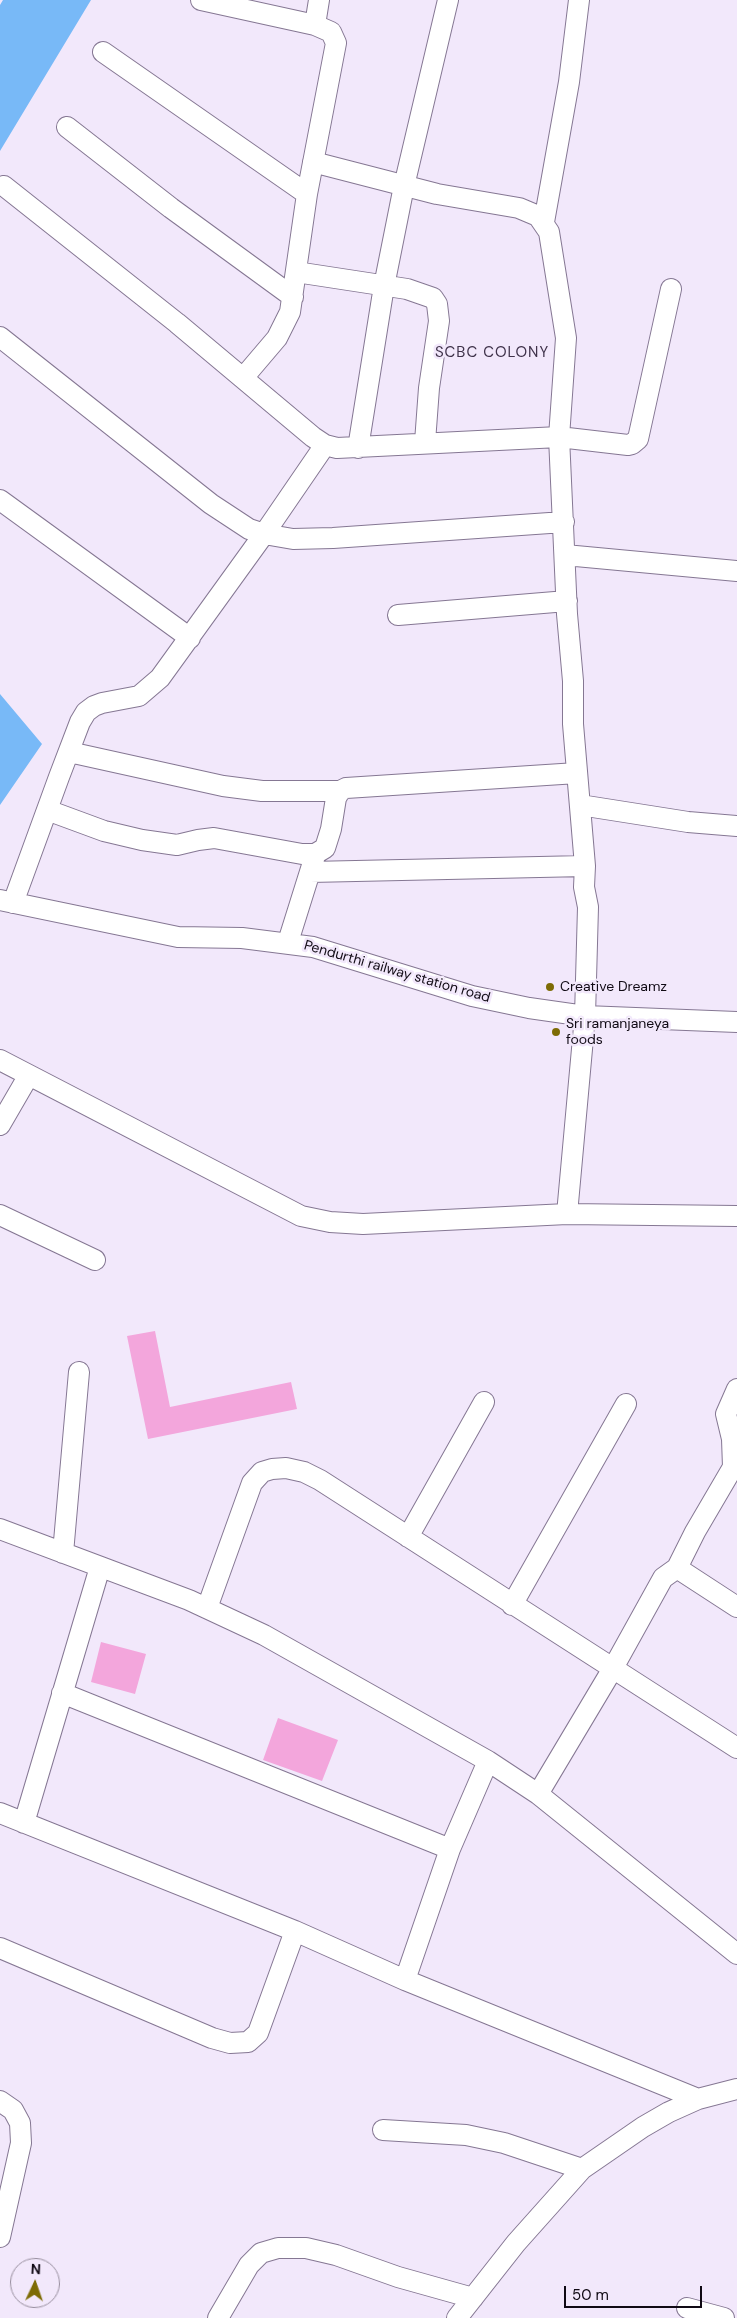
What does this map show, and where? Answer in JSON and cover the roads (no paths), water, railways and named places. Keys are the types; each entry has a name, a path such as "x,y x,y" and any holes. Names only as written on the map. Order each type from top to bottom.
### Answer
{"street":[{"path":"201,0 315,25 331,32 336,43 306,194 290,312 277,338 243,378"},
{"path":"315,25 319,0"},
{"path":"358,448 384,286 404,186 448,0"},
{"path":"544,222 568,82 579,0"},
{"path":"103,52 306,194"},
{"path":"67,127 171,208 293,297"},
{"path":"313,162 462,200 519,208 538,216 544,222 549,232 566,338 559,438 573,681 573,724 585,866 588,961 585,1016 567,1214"},
{"path":"4,186 243,378 312,437 325,445 336,448 425,442 559,438 628,445 635,442 671,289"},
{"path":"296,272 424,293 433,298 439,312 439,321 429,388 425,442"},
{"path":"0,337 211,504 249,529 264,534 293,539 333,538 564,522"},
{"path":"7,902 47,810 80,722 94,706 130,698 144,692 160,678 264,534 325,445"},
{"path":"0,500 190,638"},
{"path":"565,555 737,571"},
{"path":"398,615 567,602"},
{"path":"69,752 224,786 262,791 340,791 354,786 577,773"},
{"path":"288,942 312,863 328,842 336,798 340,791"},
{"path":"580,805 688,822 737,826"},
{"path":"47,810 104,831 151,842 183,845 198,840 214,838 302,854 312,863 585,866"},
{"name":"Pendurthi railway station road","path":"7,902 178,937 242,938 288,942 341,954 472,996 529,1008 585,1016 737,1022"},
{"path":"0,1060 301,1216 330,1222 362,1224 567,1214 737,1216"},
{"path":"0,1125 29,1075"},
{"path":"0,1215 95,1260"},
{"path":"62,1554 79,1372"},
{"path":"538,1794 664,1578 677,1568 695,1532 733,1466 732,1439 726,1414 737,1389"},
{"path":"408,1537 484,1402"},
{"path":"512,1605 626,1404"},
{"path":"207,1608 252,1484 262,1472 286,1468 304,1472 320,1480 612,1670 737,1748"},
{"path":"0,1530 207,1608 272,1640 488,1761 538,1794 737,1954"},
{"path":"24,1823 100,1567"},
{"path":"677,1568 737,1607"},
{"path":"62,1693 450,1849"},
{"path":"405,1980 450,1849 488,1761"},
{"path":"0,1813 295,1931 405,1980 698,2099"},
{"path":"0,1948 212,2038 230,2043 248,2042 258,2033 295,1931"},
{"path":"457,2318 516,2244 582,2170 643,2127 698,2099 737,2090"},
{"path":"0,2101 13,2110 20,2124 20,2143 0,2237"},
{"path":"383,2130 466,2135 504,2143 582,2170"},
{"path":"218,2318 249,2265 262,2253 278,2248 306,2248 336,2255 398,2277 472,2298"},
{"path":"688,2308 724,2318"}],"water":[{"path":"3,0 91,0 0,151 0,5"},
{"path":"0,694 42,744 0,805"}],"place":[{"name":"Creative Dreamz","path":"550,987"},
{"name":"Sri ramanjaneya foods","path":"556,1032"}],"district":[{"name":"SCBC COLONY","path":"492,353"}]}
